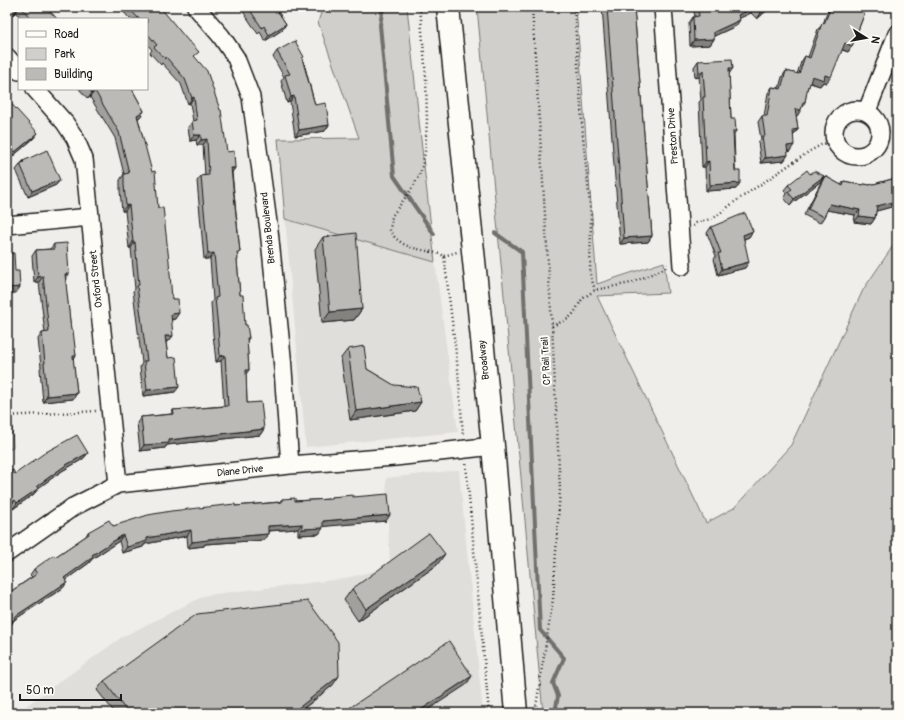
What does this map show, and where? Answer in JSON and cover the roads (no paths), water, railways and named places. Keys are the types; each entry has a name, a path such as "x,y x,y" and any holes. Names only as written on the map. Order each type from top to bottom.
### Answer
{"main road":[{"name":"Broadway","path":"448,7 493,446 516,713"}],"street":[{"name":"Brenda Boulevard","path":"196,7 221,36 236,58 251,97 269,230 282,356 290,465"},
{"name":"Preston Drive","path":"663,7 680,238 675,264"},
{"path":"867,111 897,34"},
{"path":"7,58 18,70"},
{"name":"Oxford Street","path":"36,90 65,123 75,138 84,159 118,484"},
{"path":"860,109 867,111 874,117 878,124 880,132 878,143 873,150 866,154 858,156 850,155 836,144 834,128 837,120 844,113 852,110 860,109"},
{"path":"7,225 90,217"},
{"name":"Diane Drive","path":"7,553 73,507 118,484 290,465 395,457 493,446"}],"waterway":[{"path":"383,7 380,25 394,176 434,234"},
{"path":"495,233 522,252 540,630 564,658 553,683 558,696 555,713"}]}
